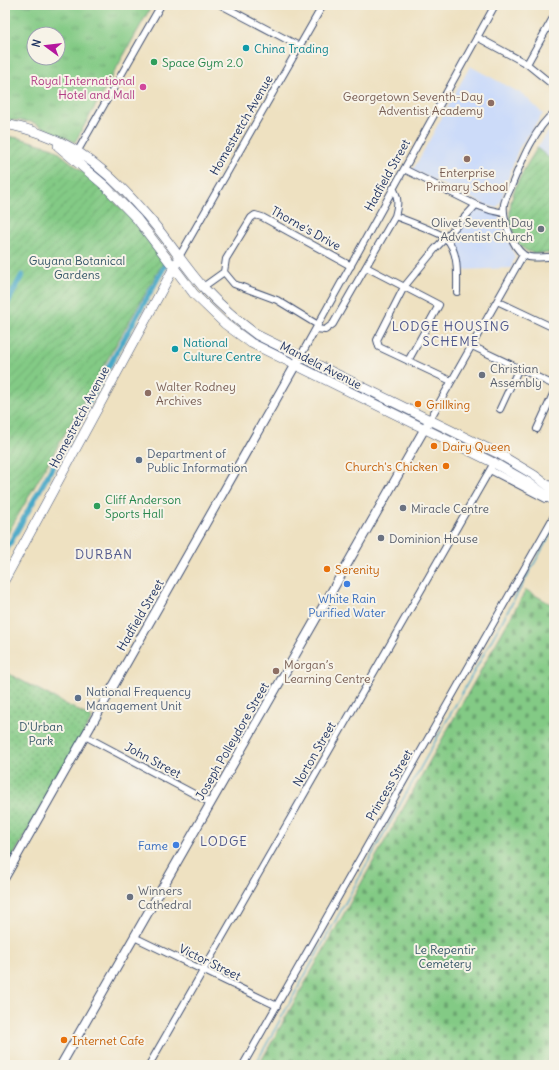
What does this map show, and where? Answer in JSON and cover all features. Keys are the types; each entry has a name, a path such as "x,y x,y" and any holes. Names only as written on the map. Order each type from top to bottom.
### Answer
{"main road":[{"name":"Mandela Avenue","path":"5,124 46,136 107,174 142,209 203,287 232,316 257,335 298,361 424,430 492,467 529,483 554,501"},
{"name":"Mandela Avenue","path":"76,155 137,219 194,294 225,324 251,343 298,361 499,454 534,475 554,490"},
{"name":"Homestretch Avenue","path":"5,579 179,257"}],"street":[{"path":"76,155 161,5"},
{"path":"221,5 299,46"},
{"name":"Homestretch Avenue","path":"179,257 323,5"},
{"name":"Hadfield Street","path":"5,877 298,361 495,5"},
{"path":"527,64 554,16"},
{"path":"477,37 527,64 554,86"},
{"path":"554,113 541,127 530,145 517,171 504,204 504,212 513,241 523,255 529,257 554,257"},
{"path":"404,169 476,204 490,210 504,212"},
{"path":"203,287 224,272 234,284 277,300 317,327 325,330 333,324 395,216 398,198 393,188"},
{"path":"452,381 379,346 377,342 404,287 445,237 476,204"},
{"name":"Thorne's Drive","path":"224,272 226,259 251,218 255,215 262,217 351,266"},
{"path":"395,216 445,237 452,246 456,257 457,292"},
{"path":"429,421 523,255"},
{"path":"366,267 439,305 408,361"},
{"path":"497,301 554,328"},
{"path":"472,346 554,385"},
{"path":"500,409 519,368"},
{"path":"537,429 554,392"},
{"name":"Joseph Polleydore Street","path":"61,1065 429,421"},
{"name":"Norton Street","path":"149,1065 499,454"},
{"path":"492,467 554,504"},
{"name":"Princess Street","path":"244,1065 554,516"},
{"name":"John Street","path":"85,736 211,803"},
{"name":"Victor Street","path":"134,937 277,1006"}],"shaded area":[{"path":"470,66 524,95 543,114 519,148 501,202 497,208 486,205 413,170"},
{"path":"554,123 554,162 537,148"},
{"path":"476,209 498,215 515,257 511,268 461,270 454,243 450,238"}],"green space":[{"path":"5,5 152,5 75,142 32,122 5,119"},
{"name":"Guyana Botanical Gardens","path":"5,136 19,138 53,148 88,176 130,217 164,261 5,538"},
{"path":"537,148 554,162 554,253 534,253 524,249 518,242 511,222 510,210 515,189"},
{"name":"Le Repentir Cemetery","path":"526,590 554,606 554,1065 259,1065"},
{"name":"D'Urban Park","path":"5,672 92,718 5,870"}],"waterway":[{"path":"5,552 166,264"},
{"path":"5,308 22,275"},
{"path":"255,1065 554,528"}],"place":[{"name":"China Trading","path":"246,48"},
{"name":"Space Gym 2.0","path":"154,62"},
{"name":"Royal International Hotel and Mall","path":"143,87"},
{"name":"Georgetown Seventh-Day Adventist Academy","path":"491,103"},
{"name":"Enterprise Primary School","path":"467,159"},
{"name":"Olivet Seventh Day Adventist Church","path":"541,229"},
{"name":"National Culture Centre","path":"175,349"},
{"name":"Christian Assembly","path":"482,375"},
{"name":"Walter Rodney Archives","path":"148,393"},
{"name":"Grillking","path":"418,404"},
{"name":"Dairy Queen","path":"434,446"},
{"name":"Department of Public Information","path":"139,460"},
{"name":"Church's Chicken","path":"446,466"},
{"name":"Cliff Anderson Sports Hall","path":"97,506"},
{"name":"Miracle Centre","path":"403,508"},
{"name":"Dominion House","path":"381,538"},
{"name":"Serenity","path":"327,569"},
{"name":"White Rain Purified Water","path":"347,584"},
{"name":"Morgan’s Learning Centre","path":"276,671"},
{"name":"National Frequency Management Unit","path":"78,698"},
{"name":"Fame","path":"176,845"},
{"name":"Winners Cathedral","path":"130,897"},
{"name":"Internet Cafe","path":"64,1040"}],"district":[{"name":"LODGE HOUSING SCHEME","path":"451,334"},
{"name":"DURBAN","path":"104,554"},
{"name":"LODGE","path":"224,841"}]}
